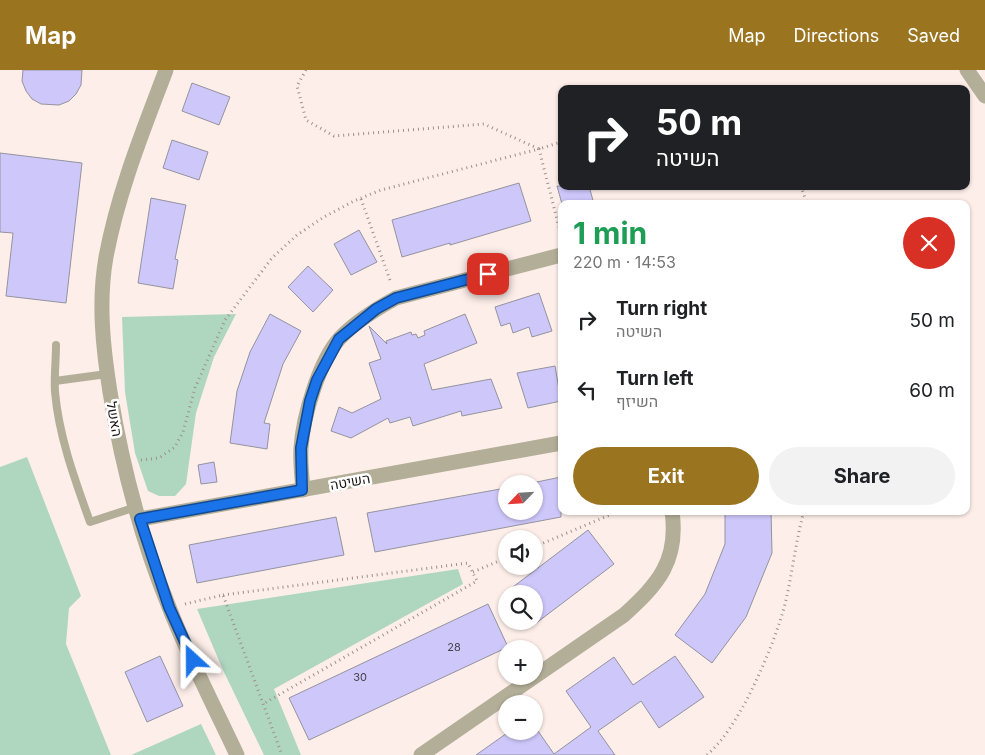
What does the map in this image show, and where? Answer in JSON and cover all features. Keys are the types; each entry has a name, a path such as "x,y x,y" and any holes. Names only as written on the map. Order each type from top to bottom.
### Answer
{"street":[{"name":"האשל","path":"166,70 122,189 106,258 102,305 103,348 123,463 138,513 169,607 237,755"},
{"path":"966,70 985,96"},
{"path":"302,490 301,448 304,427 317,380 339,339 376,309 396,298 558,256"},
{"name":"השיטה","path":"138,513 302,490 558,444"},
{"path":"421,755 624,615 643,598 656,584 667,565 673,543 673,515"}],"lane":[{"path":"56,346 55,390 61,428 73,475 90,522 138,513"},
{"path":"55,381 107,374"}],"path":[{"path":"306,70 297,86 306,120 334,136 484,124 539,149"},
{"path":"123,463 159,458 175,447 183,432 196,388 225,320 272,258 297,235 324,218 381,190 558,143"},
{"path":"539,149 558,223"},
{"path":"361,199 396,298"},
{"path":"543,543 610,515"},
{"path":"707,755 715,748 735,721 762,672 784,607 797,536 803,515"},
{"path":"473,572 498,561"},
{"path":"169,607 223,595 468,563 477,581 263,704"},
{"path":"223,595 282,755"}],"green space":[{"path":"236,314 214,357 196,413 186,484 175,496 159,496 148,491 135,453 125,392 122,317"},
{"path":"27,457 81,596 69,608 66,644 111,755 0,755 0,467"},
{"path":"458,569 463,584 274,689 301,755 264,755 223,670 197,609"},
{"path":"201,724 216,755 131,755"}],"building":[{"path":"23,70 82,70 81,85 69,101 59,105 41,104 32,99 26,91 22,81"},
{"path":"192,83 230,97 219,125 182,111"},
{"path":"172,140 208,152 199,180 163,168"},
{"path":"0,153 82,163 66,303 6,296 13,233 0,232"},
{"path":"519,183 531,221 402,257 392,220"},
{"path":"558,190 590,190 593,200 561,200"},
{"path":"151,198 186,205 175,259 178,260 173,289 138,283"},
{"path":"359,230 377,262 351,275 334,244"},
{"path":"308,266 333,290 313,312 288,287"},
{"path":"539,293 552,331 532,337 529,327 513,333 510,323 501,326 495,307"},
{"path":"270,314 301,331 283,364 264,423 270,424 267,449 230,443 237,391 250,352"},
{"path":"465,314 477,343 424,364 432,390 491,379 502,408 462,416 461,411 413,426 410,417 390,423 388,418 351,438 331,431 339,407 352,413 381,399 369,363 381,359 369,326 387,344 386,341 411,332 412,335 416,334 418,338 425,335 424,331"},
{"path":"555,366 558,384 558,402 528,408 517,373"},
{"path":"214,462 217,482 201,484 198,465"},
{"path":"558,478 558,515 561,515 561,517 375,552 367,513 498,489 498,520 543,520 543,481"},
{"path":"725,515 771,515 772,553 746,617 712,663 675,635 705,594 725,544"},
{"path":"336,517 344,555 197,583 189,545"},
{"path":"588,530 614,564 543,618 543,585 516,585 529,575 543,575 543,564"},
{"path":"488,604 498,626 498,630 500,630 505,640 498,640 498,652 309,740 289,698"},
{"path":"160,656 183,706 147,722 125,672"},
{"path":"675,656 704,697 659,728 641,701 598,731 615,755 476,755 498,739 543,740 543,738 554,754 591,727 566,691 614,657 633,685"}],"route":[{"path":"193,660 169,607 140,519 302,490 301,448 310,401 317,380 339,339 376,309 396,298 488,274"}]}
